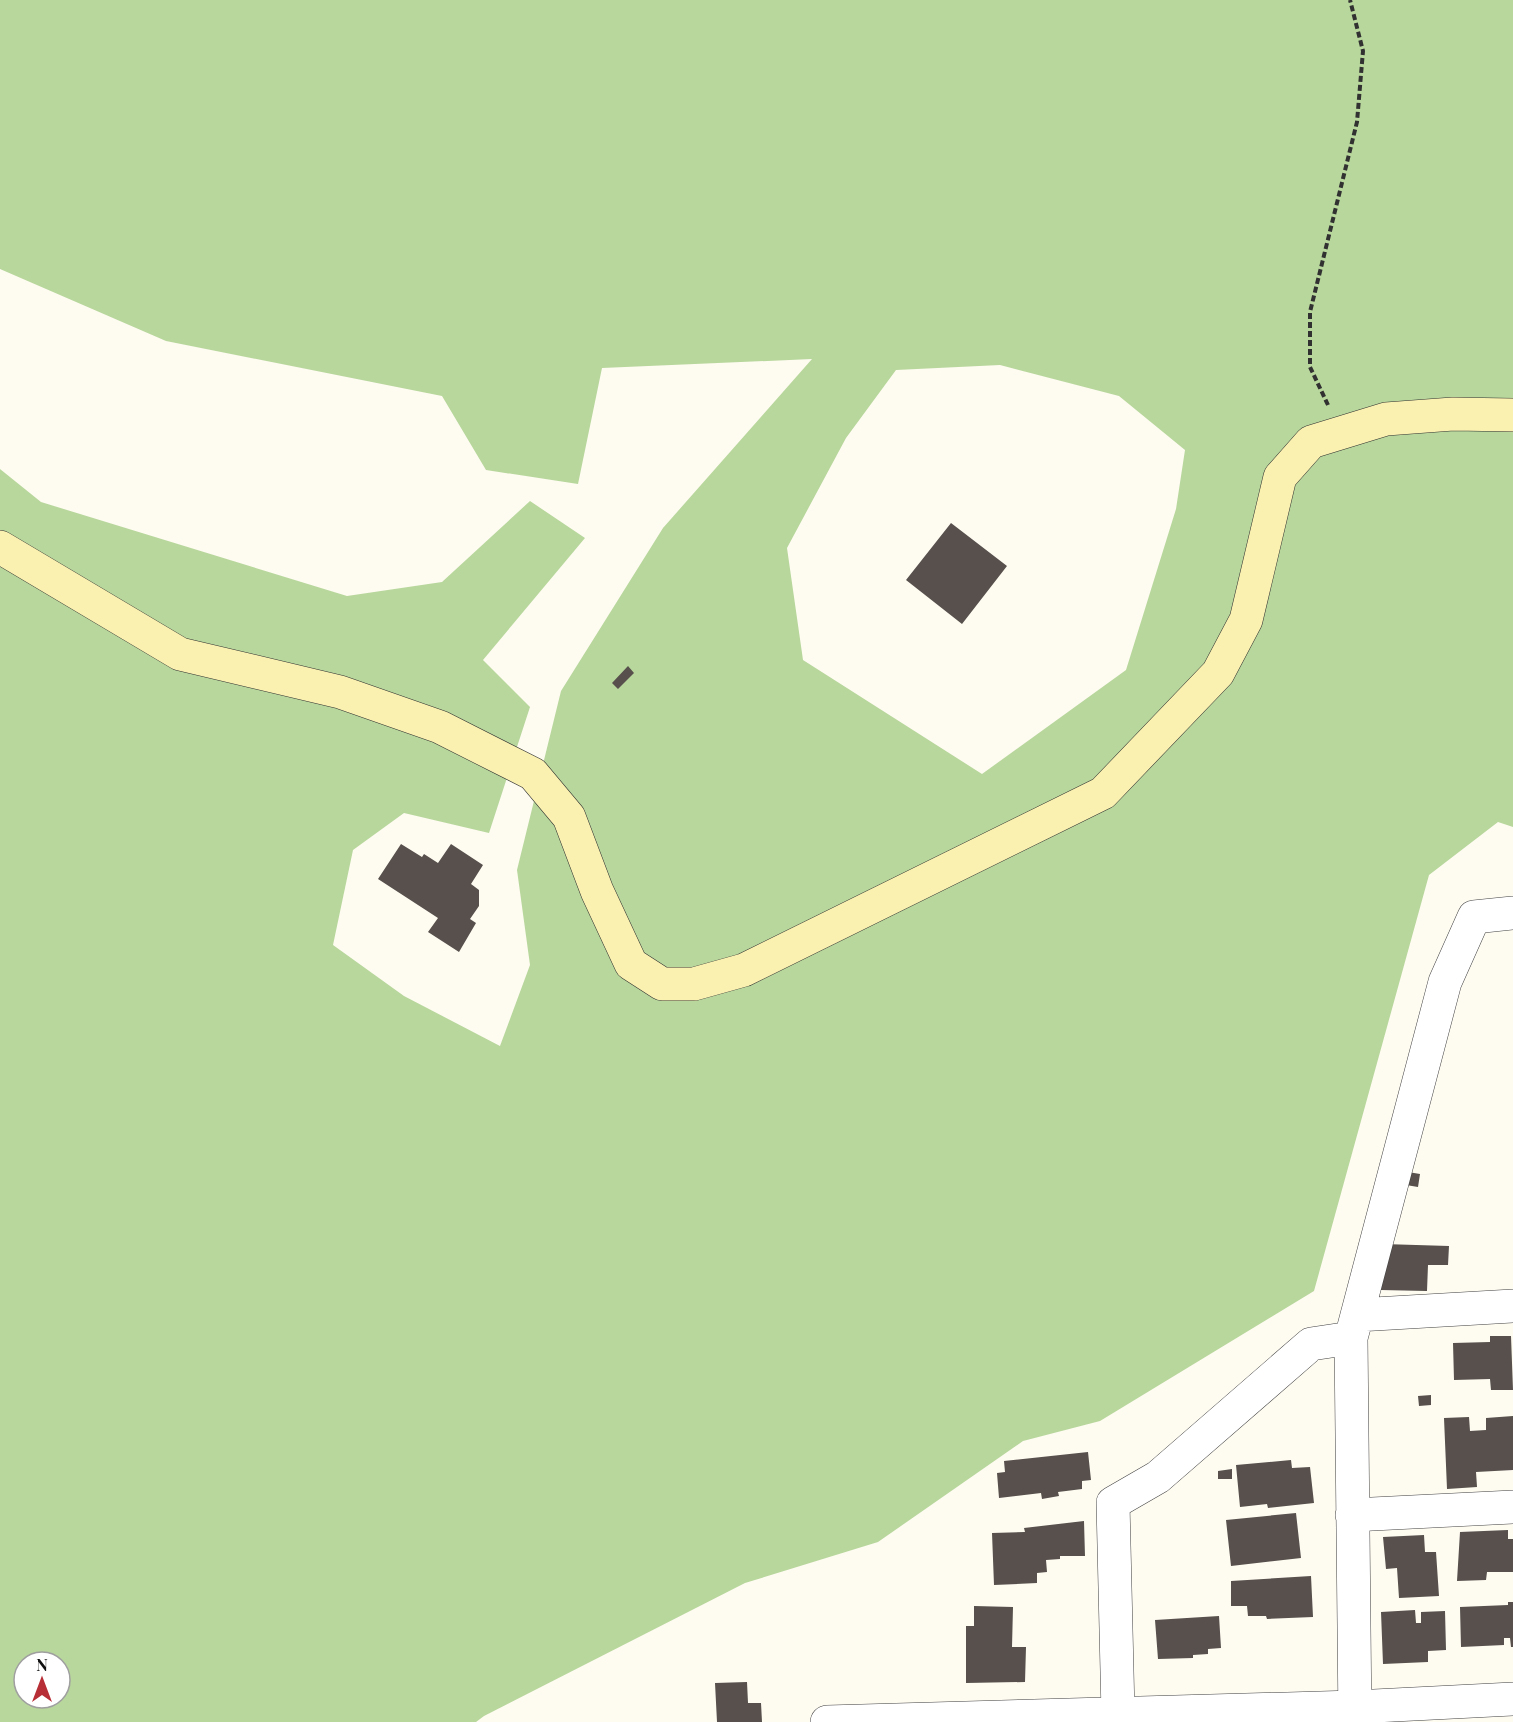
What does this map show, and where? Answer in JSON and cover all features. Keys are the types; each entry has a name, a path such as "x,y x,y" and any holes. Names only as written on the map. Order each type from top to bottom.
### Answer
{"street":[{"path":"0,547 180,654 340,692 440,727 533,774 568,818 631,964 662,984 694,984 744,970 1103,793 1218,673 1246,620 1280,477 1311,442 1386,419 1453,414 1513,415"},
{"path":"1354,1714 1352,1515 1354,1326 1445,981 1474,917 1513,914"},
{"path":"1118,1713 1113,1503 1158,1477 1311,1344 1354,1326 1513,1306"},
{"path":"1352,1515 1513,1507"},
{"path":"827,1722 1118,1713 1354,1714 1513,1699"}],"path":[{"path":"1341,431 1310,367 1310,312 1357,122 1363,51 1350,0"}],"green space":[{"path":"0,0 1513,0 1513,827 1498,822 1429,875 1314,1291 1100,1421 1023,1441 878,1542 745,1583 476,1722 0,1722 0,469 41,502 347,596 442,582 530,501 585,538 483,660 530,707 489,833 404,813 353,850 333,945 404,996 500,1046 530,965 517,870 561,691 663,528 812,359 602,368 578,484 486,470 442,396 166,341 0,269","holes":["1000,365 1119,396 1185,450 1176,509 1126,670 982,774 803,660 787,548 846,438 896,370"]}],"building":[{"path":"951,523 1007,566 962,624 906,580"},
{"path":"628,666 634,673 618,689 612,683"},
{"path":"401,844 422,857 424,854 438,863 451,844 483,865 471,884 479,890 479,906 470,919 476,923 459,952 428,932 438,918 378,879"},
{"path":"1396,1170 1420,1174 1418,1187 1394,1183"},
{"path":"1383,1244 1449,1246 1448,1265 1428,1265 1427,1291 1381,1290"},
{"path":"1490,1336 1511,1336 1513,1390 1491,1390 1490,1379 1454,1380 1453,1343 1490,1342"},
{"path":"1431,1395 1431,1405 1419,1406 1418,1396"},
{"path":"1513,1416 1513,1470 1476,1472 1477,1487 1447,1489 1444,1418 1469,1417 1470,1431 1486,1430 1486,1418"},
{"path":"1088,1452 1091,1480 1082,1481 1082,1489 1058,1492 1059,1496 1042,1499 1041,1493 999,1498 997,1473 1005,1472 1004,1461"},
{"path":"1291,1460 1292,1468 1310,1467 1314,1503 1268,1508 1267,1504 1240,1507 1236,1465"},
{"path":"1232,1469 1232,1479 1218,1479 1218,1471"},
{"path":"1296,1513 1301,1558 1231,1566 1226,1520"},
{"path":"1084,1521 1085,1556 1060,1556 1060,1559 1046,1560 1047,1572 1037,1573 1037,1583 994,1585 992,1533 1025,1532 1024,1528"},
{"path":"1508,1530 1508,1539 1513,1539 1513,1572 1487,1572 1486,1580 1457,1581 1460,1532"},
{"path":"1424,1535 1425,1552 1436,1552 1439,1596 1399,1598 1397,1568 1386,1569 1383,1537"},
{"path":"1311,1576 1313,1617 1267,1619 1266,1616 1248,1616 1247,1606 1231,1606 1231,1581"},
{"path":"1508,1602 1513,1602 1513,1647 1511,1647 1510,1638 1504,1638 1504,1645 1461,1647 1460,1607 1508,1605"},
{"path":"974,1606 1013,1607 1012,1647 1026,1647 1025,1682 966,1683 966,1626 974,1626"},
{"path":"1415,1610 1416,1623 1421,1623 1421,1612 1445,1611 1446,1650 1428,1651 1428,1662 1383,1664 1381,1612"},
{"path":"1219,1616 1221,1648 1208,1649 1208,1654 1193,1655 1193,1658 1158,1659 1155,1620"},
{"path":"747,1682 748,1703 761,1703 762,1722 717,1722 715,1683"}]}
